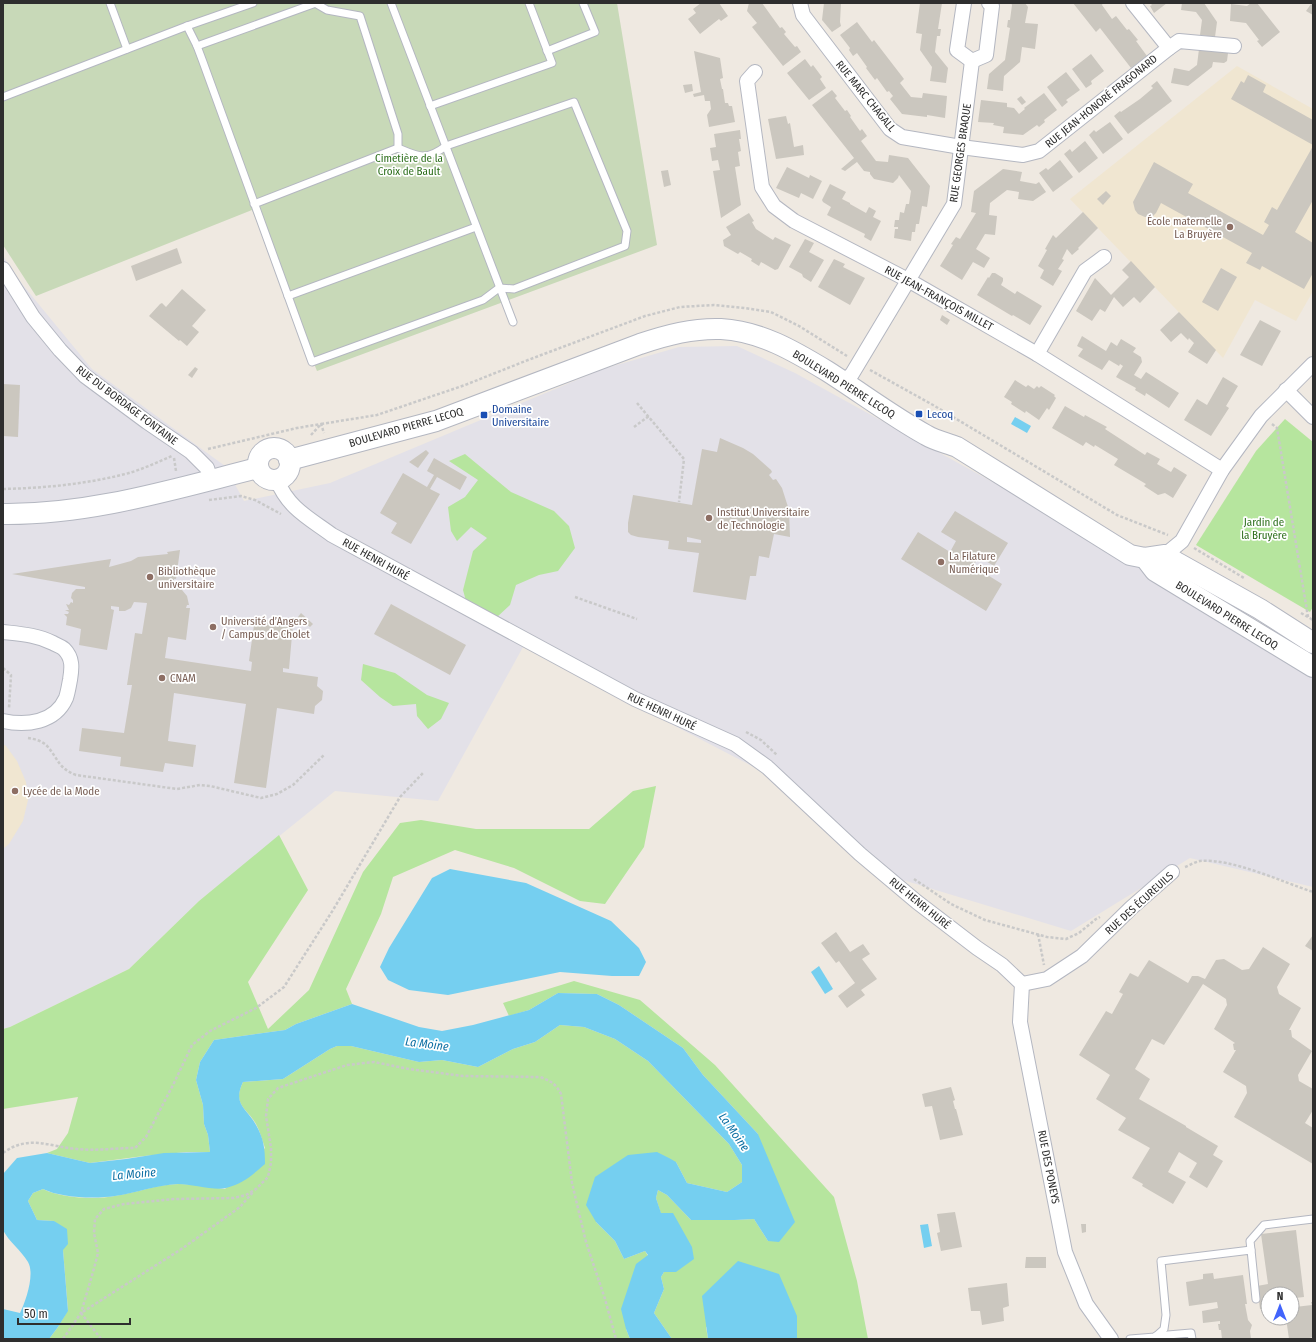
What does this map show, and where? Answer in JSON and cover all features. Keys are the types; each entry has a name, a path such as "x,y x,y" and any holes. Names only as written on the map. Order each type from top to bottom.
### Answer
{"street":[{"name":"RUE MARC CHAGALL","path":"800,3 803,15 890,129 902,137 961,147"},
{"path":"964,3 957,50 972,61 986,55 992,6 989,3"},
{"name":"RUE JEAN-HONORÉ FRAGONARD","path":"1133,3 1169,48"},
{"name":"RUE JEAN-HONORÉ FRAGONARD","path":"961,147 1023,155 1040,151 1179,41 1234,46"},
{"name":"RUE GEORGES BRAQUE","path":"844,382 852,374 859,363 954,204 972,61"},
{"name":"RUE JEAN-FRANÇOIS MILLET","path":"755,72 747,81 751,111 762,187 774,206 794,221 908,280 1037,354 1222,470"},
{"path":"1037,354 1085,271 1104,257"},
{"name":"RUE DU BORDAGE FONTAINE","path":"3,269 33,317 60,350 85,376 147,422 191,452 206,468 211,480"},
{"name":"BOULEVARD PIERRE LECOQ","path":"289,460 436,420 667,335 693,330 721,329 744,333 768,340 797,353 928,436 958,447 1130,554 1145,558 1156,570 1313,668"},
{"path":"1145,558 1165,554 1182,541 1222,470 1261,416 1313,364"},
{"path":"1286,390 1313,417"},
{"path":"278,449 286,455 289,460 290,465 286,474 277,480 267,479 258,468 259,457 267,450 278,449"},
{"path":"3,514 75,509 138,499 258,468"},
{"name":"RUE HENRI HURÉ","path":"277,480 286,497 294,507 332,535 635,699 735,744 767,767 860,854 917,902 977,948 1002,965 1022,984"},
{"name":"BOULEVARD PIERRE LECOQ","path":"1165,554 1176,562 1260,609 1313,643"},
{"path":"3,632 27,634 43,638 63,648 72,660 72,668 66,698 56,712 41,720 20,724 5,721"},
{"name":"RUE DES ÉCUREUILS","path":"1022,984 1047,979 1082,956 1116,922 1172,872"},
{"name":"RUE DES PONEYS","path":"1022,984 1020,1022 1065,1252 1086,1304 1111,1339"}],"lane":[{"path":"110,3 127,49"},
{"path":"3,97 187,26 253,3"},
{"path":"198,46 315,3 327,10 360,16 398,134 398,148"},
{"path":"391,3 513,322"},
{"path":"430,106 552,63 530,3"},
{"path":"547,51 595,32 584,3"},
{"path":"187,26 198,46 254,204 312,362 483,300 499,288 514,289 625,246 627,231 574,102 446,146 436,154 420,157 398,148 254,204"},
{"path":"288,296 476,227"},
{"path":"1256,1299 1250,1241 1264,1225 1313,1219"},
{"path":"1156,1336 1164,1328 1166,1314 1161,1260 1251,1250"},
{"path":"1130,1339 1191,1333 1192,1339"}],"path":[{"path":"311,455 308,440 321,424 384,412 465,385 528,360 591,338 645,316 680,307 714,305 744,308 772,312 799,326 1117,515 1182,541 1248,581"},
{"path":"637,403 650,416 684,459 678,502"},
{"path":"634,426 650,416"},
{"path":"1261,416 1277,428 1308,617"},
{"path":"205,500 240,496 255,500 284,516 294,507"},
{"path":"575,597 637,619"},
{"path":"1295,609 1313,620"},
{"path":"3,668 11,675 5,721"},
{"path":"26,737 38,740 48,746 56,760 66,771 76,775 177,789 200,785 210,786 261,798 277,794 293,785 324,755"},
{"path":"3,1153 16,1146 39,1142 76,1149 135,1148 146,1137 192,1045 210,1031 256,1008 284,987 333,910 400,797 423,773"},
{"name":"RUE DES ÉCUREUILS","path":"1172,872 1199,861 1221,862 1242,867 1313,892"},
{"path":"1047,979 1038,934 1066,939 1079,933 1096,919 1106,915 1111,917 1116,922"},
{"path":"81,1313 143,1274 240,1207 268,1177 271,1163 271,1148 266,1116 268,1099 278,1088 347,1065 374,1062 409,1069 463,1076 540,1077 551,1081 558,1086 561,1094 572,1183 586,1242 605,1299 616,1339"},
{"path":"63,1339 81,1313 94,1272 98,1253 94,1232 95,1219 104,1209 124,1204 174,1199 234,1198 246,1195 256,1189"},
{"path":"81,1313 101,1339"}],"shaded area":[{"path":"1237,66 1313,109 1313,291 1296,321 1255,300 1223,358 1070,199"},
{"path":"3,256 22,284 92,369 225,466 244,501 330,483 603,369 679,347 737,346 795,373 1313,659 1313,887 1190,858 1071,931 870,870 800,791 523,647 438,801 335,791 199,901 129,969 10,1027 3,1029"},
{"name":"Lycée de la Mode","path":"3,744 17,761 26,782 28,800 23,821 9,844 3,849"}],"green space":[{"name":"Cimetière de la Croix de Bault","path":"3,3 617,3 657,245 317,371 252,210 36,296 3,245"},
{"name":"Jardin de la Bruyère","path":"1285,419 1313,442 1313,607 1310,612 1196,545 1256,451"},
{"path":"465,454 511,492 554,511 569,526 575,548 558,571 539,575 516,585 510,605 496,618 466,601 463,590 473,551 487,538 471,527 457,541 451,531 448,507 465,497 478,480 449,461"},
{"path":"363,664 395,673 427,695 449,703 441,719 428,729 417,716 416,704 393,706 380,697 361,680"},
{"path":"656,786 644,847 605,904 580,901 514,868 455,850 393,877 381,914 346,989 352,1004 296,1024 285,1030 214,1040 200,1062 196,1080 203,1105 204,1124 208,1135 210,1152 187,1152 90,1163 47,1153 57,1149 68,1133 78,1097 3,1109 3,1029 10,1027 129,969 199,901 279,835 308,890 248,982 268,1029 309,990 363,872 400,823 421,820 476,829 589,829 633,791"},
{"path":"574,981 640,1000 715,1065 834,1197 857,1281 868,1339 797,1339 797,1316 706,1327 708,1339 672,1339 654,1313 664,1289 661,1277 664,1272 676,1272 656,1198 658,1190 667,1195 691,1220 754,1219 768,1241 758,1134 703,1075 683,1048 619,1005 597,994 558,993 529,1010 509,1016 503,1003"},
{"path":"560,1025 584,1027 615,1039 648,1061 729,1144 742,1165 742,1182 727,1192 687,1183 676,1162 596,1222 615,1241 624,1259 645,1251 648,1256 626,1329 630,1339 49,1339 68,1310 63,1250 54,1221 37,1220 28,1201 33,1193 43,1189 68,1196 98,1198 123,1195 171,1184 190,1184 225,1189 265,1148 256,1124 240,1101 239,1096 243,1082 283,1079 337,1046 351,1046 419,1062 442,1060 478,1067 513,1049 535,1042"}],"water":[{"path":"1015,417 1031,426 1027,433 1011,424"},
{"path":"450,869 526,883 611,921 639,948 646,962 639,976 612,976 560,972 448,995 409,990 388,980 380,967 389,948 432,878"},
{"path":"819,966 833,989 825,994 811,972"},
{"name":"La Moine","path":"558,993 597,994 619,1005 683,1048 703,1075 758,1134 795,1222 779,1242 768,1241 754,1219 691,1220 667,1195 658,1190 656,1198 661,1213 673,1213 692,1247 694,1259 676,1272 664,1272 661,1277 664,1289 654,1313 672,1339 630,1339 621,1309 636,1264 648,1255 645,1251 624,1259 615,1241 596,1222 586,1205 595,1177 628,1155 657,1152 676,1162 687,1183 727,1192 742,1182 742,1165 729,1144 648,1061 615,1039 584,1027 560,1025 535,1042 513,1049 478,1067 442,1060 419,1062 351,1046 337,1046 283,1079 243,1082 239,1096 240,1101 261,1135 265,1164 247,1179 226,1188 216,1189 178,1184 154,1187 123,1195 107,1197 68,1196 43,1189 33,1193 28,1201 37,1220 54,1221 67,1229 68,1244 63,1250 68,1311 49,1339 3,1339 3,1309 20,1313 27,1295 31,1273 28,1262 3,1230 3,1174 17,1158 47,1153 90,1163 164,1153 210,1152 208,1135 204,1124 203,1105 196,1080 200,1062 214,1040 285,1030 296,1024 352,1004 419,1027 442,1031 473,1025 529,1010"},
{"path":"928,1224 932,1246 924,1248 920,1225"},
{"path":"738,1261 779,1274 797,1316 797,1339 708,1339 702,1296"}],"building":[{"path":"701,3 719,3 728,16 721,21 719,19 700,34 688,19 696,13 693,9"},
{"path":"749,3 762,3 780,28 782,27 786,32 784,34 795,47 797,46 801,52 783,66 752,27 757,23 747,11"},
{"path":"824,3 841,3 841,26 832,32 822,20"},
{"path":"920,3 942,3 938,29 941,29 940,36 937,36 935,52 948,68 946,83 930,81 932,67 920,50 922,34 916,33"},
{"path":"1011,3 1025,3 1028,7 1025,23 1038,24 1035,49 1022,47 1020,62 1004,76 1003,91 987,89 989,74 1005,60 1010,28 1007,27 1008,20 1010,20"},
{"path":"1073,3 1103,3 1102,5 1112,19 1116,16 1127,30 1129,29 1138,40 1136,41 1147,56 1131,68 1100,28 1096,32"},
{"path":"1150,3 1167,3 1154,13"},
{"path":"1182,3 1204,3 1217,22 1215,37 1200,35 1202,20 1196,12 1181,10"},
{"path":"1251,3 1257,3 1280,32 1262,47 1257,41 1259,40 1246,23 1230,21 1231,4 1247,6"},
{"path":"1311,4 1313,5 1313,15 1306,11"},
{"path":"857,22 872,42 874,40 904,79 900,83 911,97 922,98 923,93 947,96 945,118 927,115 927,117 902,114 890,99 893,96 889,91 887,92 877,78 875,80 857,53 853,56 849,50 850,48 840,35"},
{"path":"1199,49 1228,53 1227,61 1224,63 1213,62 1212,67 1188,86 1171,83 1174,68 1189,71 1197,65"},
{"path":"694,51 720,58 723,78 720,79 725,103 732,106 735,122 709,127 707,115 711,109 710,101 705,101 704,95 694,97 693,94 701,92"},
{"path":"1091,54 1104,71 1091,81 1092,84 1086,88 1072,69"},
{"path":"805,59 811,67 813,65 822,77 820,79 826,88 809,100 787,73"},
{"path":"1066,72 1080,90 1066,100 1068,102 1062,107 1047,87"},
{"path":"1248,75 1266,85 1263,92 1313,120 1313,145 1231,99 1241,81 1244,83"},
{"path":"1157,81 1172,101 1128,134 1114,116 1140,99 1153,88 1151,86"},
{"path":"692,84 693,91 685,93 683,85"},
{"path":"832,90 837,96 835,98 845,111 847,110 860,131 862,129 867,136 861,141 876,161 888,162 889,155 908,158 930,186 927,207 922,206 919,224 916,224 915,232 912,232 911,241 894,238 895,229 898,229 898,227 894,227 895,220 899,220 900,212 904,213 906,204 909,204 911,191 899,175 893,183 874,179 870,172 864,171 857,162 845,171 841,169 854,158 812,105"},
{"path":"1044,93 1057,110 1044,120 1045,122 1039,127 1037,125 1023,135 1003,133 1004,127 993,125 994,123 978,122 981,100 1007,103 1007,107 1014,108 1019,114 1025,109 1024,108"},
{"path":"1021,96 1026,102 1022,105 1017,99"},
{"path":"786,116 788,124 790,123 794,147 803,145 804,155 776,159 768,119"},
{"path":"1110,122 1123,139 1103,154 1089,135 1094,130 1096,132"},
{"path":"740,130 741,139 739,139 741,151 738,152 740,166 735,167 741,205 721,218 713,171 720,170 718,160 712,161 710,148 716,147 714,134"},
{"path":"1085,141 1098,158 1079,173 1064,154 1070,149 1072,152"},
{"path":"1313,146 1313,200 1295,232 1313,243 1313,273 1304,289 1262,266 1260,270 1246,263 1252,253 1161,203 1156,213 1152,217 1145,217 1138,214 1135,210 1133,202 1154,162 1193,184 1188,193 1263,235 1269,225 1264,222 1272,207 1277,210"},
{"path":"1060,160 1073,177 1053,192 1039,173 1046,168 1048,170"},
{"path":"787,167 809,178 810,175 822,181 813,199 801,193 799,198 776,188"},
{"path":"1003,169 1022,172 1020,181 1036,184 1039,182 1046,192 1033,201 1018,199 1019,192 1007,190 990,203 989,215 997,216 995,235 985,234 976,249 990,258 984,268 973,262 962,280 940,266 953,245 951,244 956,237 960,239 976,213 971,212 974,191"},
{"path":"668,170 671,185 664,187 661,171"},
{"path":"830,184 846,192 842,199 850,204 866,213 869,207 876,211 873,217 881,221 871,241 864,237 865,234 827,215 831,207 822,200"},
{"path":"1106,191 1111,196 1103,205 1097,199"},
{"path":"1083,212 1098,228 1072,255 1067,249 1062,259 1064,260 1058,269 1062,271 1053,286 1040,278 1044,270 1038,266 1053,235 1056,238"},
{"path":"749,213 754,221 752,222 756,229 773,240 775,237 791,245 778,269 775,270 761,262 759,266 751,261 752,259 740,252 738,254 724,246 723,240 731,235 726,227"},
{"path":"805,239 814,243 809,252 824,260 811,282 803,277 802,274 789,267"},
{"path":"177,248 182,263 136,281 131,266"},
{"path":"834,259 845,264 843,267 865,278 850,305 818,287"},
{"path":"1131,261 1155,287 1140,303 1134,297 1123,307 1114,297 1105,312 1100,309 1092,321 1076,311 1095,278 1111,295 1129,277 1122,270"},
{"path":"1221,268 1237,277 1218,311 1202,302"},
{"path":"992,273 995,273 1003,278 1001,285 1015,294 1017,291 1042,306 1030,325 977,295"},
{"path":"182,289 206,310 192,326 199,332 187,346 149,316 160,304 162,303 166,307"},
{"path":"1179,312 1216,350 1207,364 1188,352 1194,343 1189,338 1188,340 1181,333 1171,342 1160,330"},
{"path":"942,315 950,320 947,325 940,320"},
{"path":"1260,320 1281,331 1262,366 1240,355"},
{"path":"1082,336 1106,351 1111,342 1117,346 1121,339 1136,348 1133,352 1141,357 1142,362 1134,375 1141,379 1146,372 1179,393 1169,408 1146,393 1145,396 1135,390 1136,388 1116,377 1123,366 1120,364 1119,366 1109,360 1102,370 1078,356 1083,349 1077,346"},
{"path":"195,367 198,369 192,378 188,375"},
{"path":"1223,377 1238,386 1226,406 1229,408 1211,436 1184,420 1197,399 1207,405"},
{"path":"1015,380 1026,387 1028,385 1034,389 1037,386 1039,388 1041,386 1055,395 1054,396 1056,398 1049,410 1047,408 1039,420 1026,411 1025,413 1011,404 1012,402 1004,397"},
{"path":"3,384 20,385 18,437 3,436"},
{"path":"1065,406 1084,417 1085,415 1107,427 1105,429 1145,455 1147,452 1160,459 1157,464 1171,472 1174,467 1187,475 1173,498 1165,493 1158,495 1144,486 1146,484 1114,465 1118,459 1095,445 1094,447 1086,442 1083,446 1052,428"},
{"name":"Institut Universitaire de Technologie","path":"720,438 753,454 771,470 772,472 769,475 773,480 776,479 782,488 789,510 790,537 774,534 769,558 759,556 756,576 750,576 746,600 693,592 699,553 668,549 669,541 638,537 631,535 628,532 628,523 633,495 692,505 702,449 717,452","holes":["687,537 701,540 701,543 687,542"]},
{"path":"426,450 429,453 418,468 409,462"},
{"path":"434,458 467,477 460,490 437,477 430,489 440,494 411,544 391,533 397,523 380,513 403,473 427,487 434,475 427,471"},
{"name":"La Filature Numérique","path":"955,511 1008,543 994,566 979,557 973,566 1002,584 986,611 901,559 918,532 950,552 956,541 941,532"},
{"path":"180,550 176,579 174,579 173,585 182,590 187,596 189,605 187,605 186,608 190,608 186,640 168,637 165,658 251,671 252,662 249,661 255,618 293,624 289,669 283,668 283,672 318,677 317,686 323,691 322,700 315,706 314,714 277,708 266,788 234,783 246,704 174,693 168,741 196,745 193,767 165,763 163,772 120,766 121,757 79,751 82,728 124,733 132,685 127,685 135,633 142,634 147,603 134,602 131,608 125,611 119,611 119,607 111,606 111,609 114,610 107,650 79,645 81,629 66,625 67,617 64,614 68,614 69,612 65,610 69,610 66,604 69,605 71,602 73,603 71,598 72,593 76,589 85,589 85,587 12,574 111,559 109,567 131,561 138,557 168,554 167,552"},
{"path":"391,604 466,645 450,675 374,634"},
{"path":"301,613 313,624 310,627 298,617"},
{"path":"836,932 850,952 863,944 870,954 862,959 877,979 861,990 865,995 847,1008 838,996 855,983 839,961 836,963 821,943"},
{"path":"1313,935 1313,951 1305,946"},
{"path":"1263,947 1290,964 1277,987 1279,994 1301,1008 1289,1030 1291,1030 1292,1037 1312,1051 1298,1075 1299,1081 1313,1089 1313,1110 1305,1123 1313,1128 1313,1164 1234,1117 1247,1093 1246,1086 1223,1072 1236,1050 1234,1050 1233,1044 1235,1043 1214,1029 1227,1005 1226,999 1203,984 1164,1045 1152,1039 1135,1069 1150,1079 1139,1099 1218,1146 1213,1155 1223,1161 1207,1188 1189,1177 1197,1163 1179,1152 1168,1172 1186,1182 1173,1204 1142,1186 1143,1184 1132,1178 1150,1148 1118,1130 1126,1118 1096,1099 1110,1075 1079,1055 1106,1011 1112,1014 1123,994 1119,992 1130,973 1138,977 1149,960 1188,983 1192,976 1198,976 1205,979 1216,960 1224,959 1242,970 1249,969"},
{"path":"951,1087 955,1100 953,1101 955,1109 963,1135 940,1140 932,1106 925,1107 922,1094"},
{"path":"955,1212 962,1247 941,1251 937,1233 940,1232 937,1214"},
{"path":"1081,1224 1086,1224 1086,1232 1082,1233"},
{"path":"1296,1230 1304,1297 1300,1297 1300,1286 1260,1286 1260,1309 1257,1286 1268,1284 1261,1234"},
{"path":"1026,1257 1046,1257 1046,1268 1025,1268"},
{"path":"1213,1273 1214,1279 1243,1275 1247,1304 1245,1304 1248,1320 1252,1325 1250,1331 1251,1339 1222,1339 1221,1330 1219,1330 1218,1324 1220,1324 1220,1321 1203,1323 1202,1311 1218,1308 1217,1302 1189,1306 1186,1282 1203,1279 1203,1274"},
{"path":"1007,1283 1009,1306 1003,1308 1004,1321 982,1325 980,1311 971,1311 968,1288"},
{"path":"1311,1302 1313,1302 1313,1337 1306,1339 1289,1339 1287,1326 1300,1326 1300,1306 1312,1305"}],"place":[{"name":"École maternelle La Bruyère","path":"1230,227"},
{"name":"Lecoq","path":"919,414"},
{"name":"Domaine Universitaire","path":"484,415"},
{"name":"Institut Universitaire de Technologie","path":"709,518"},
{"name":"La Filature Numérique","path":"941,562"},
{"name":"Bibliothèque universitaire","path":"150,577"},
{"name":"Université d’Angers / Campus de Cholet","path":"213,627"},
{"name":"CNAM","path":"162,678"},
{"name":"Lycée de la Mode","path":"15,791"}]}
